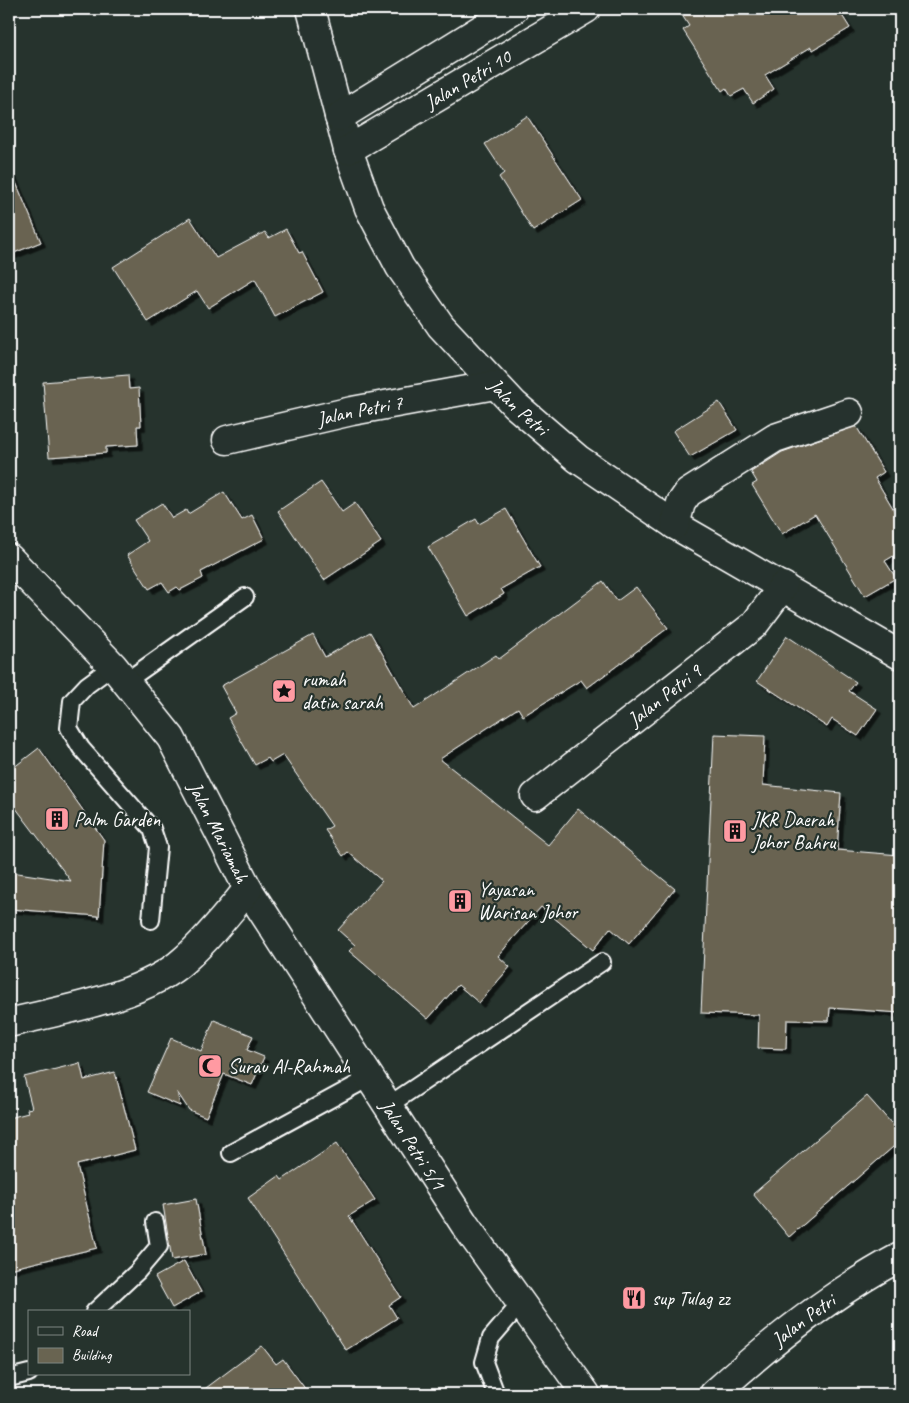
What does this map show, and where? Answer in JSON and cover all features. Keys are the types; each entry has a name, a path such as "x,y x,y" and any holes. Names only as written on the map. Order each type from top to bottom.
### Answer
{"street":[{"name":"Jalan Petri","path":"311,9 348,150 369,208 400,267 441,326 514,404 578,459 675,525 900,655"},
{"path":"339,117 514,9"},
{"name":"Jalan Petri 10","path":"348,150 586,9"},
{"name":"Jalan Petri 7","path":"227,440 352,411 495,385"},
{"path":"675,525 681,502 688,493 775,438 849,413"},
{"name":"Jalan Mariamah","path":"9,558 119,674 171,738 248,889 184,961 152,980 125,994 9,1023"},
{"name":"Jalan Petri 9","path":"535,796 754,625 783,586"},
{"name":"Jalan Petri 5/1","path":"248,889 465,1225 586,1394"},
{"name":"Jalan Petri","path":"714,1394 765,1348 862,1277 900,1257"}],"lane":[{"path":"152,920 158,847 152,829 81,748 69,728 72,701 87,685 119,674 245,597"},
{"path":"389,1105 538,1007 602,962"},
{"path":"231,1153 369,1078"},
{"path":"96,1310 137,1272 159,1246 155,1222"},
{"path":"496,1394 484,1362 491,1338 521,1303"},
{"path":"9,1378 28,1374"}],"building":[{"path":"678,9 838,9 850,28 813,50 811,47 765,75 774,89 753,103 744,89 731,96 726,88 722,91 683,30 689,26"},
{"path":"527,116 582,200 533,231 499,177 504,173 485,144"},
{"path":"9,166 41,242 9,255"},
{"path":"190,218 216,258 265,232 269,238 286,229 299,253 302,252 323,292 275,317 255,279 208,308 197,291 148,322 113,267"},
{"path":"128,375 129,389 139,388 141,426 137,426 138,445 106,447 106,453 49,457 43,382"},
{"path":"719,402 737,430 690,457 673,431"},
{"path":"856,426 884,472 875,478 900,520 900,552 885,561 896,578 865,596 815,514 782,534 752,485 757,482 751,472 782,452"},
{"path":"321,482 342,512 355,503 381,542 324,580 278,511"},
{"path":"224,492 242,520 252,515 264,539 201,572 203,578 180,590 177,587 169,592 162,582 149,589 127,555 148,541 134,520 162,503 172,518 186,510 188,514"},
{"path":"506,509 540,567 501,589 504,594 468,616 428,547 476,519 479,524"},
{"path":"603,581 617,601 636,587 668,628 587,688 581,680 523,716 518,708 440,759 548,845 578,809 675,889 629,944 610,928 593,950 541,907 498,956 510,967 479,1003 458,985 428,1019 349,951 355,945 338,930 382,881 348,852 343,856 325,830 332,826 283,755 271,762 268,758 255,765 228,718 236,713 221,686 313,635 325,657 370,632 414,709 496,655 499,659"},
{"path":"787,636 856,682 849,691 877,709 858,736 832,719 827,727 757,681"},
{"path":"714,734 765,736 763,785 841,793 837,850 900,855 900,1013 830,1008 829,1021 787,1020 786,1049 758,1048 759,1015 701,1013"},
{"name":"Palm Garden","path":"39,748 104,840 99,918 98,916 11,909 11,872 71,881 9,799 9,771"},
{"name":"Surau Al-Rahmah","path":"214,1020 253,1036 247,1050 264,1057 252,1085 224,1074 206,1117 189,1110 177,1092 180,1106 147,1092 171,1038 201,1051"},
{"path":"80,1063 84,1080 115,1072 135,1150 77,1165 97,1248 9,1269 9,1118 28,1113 27,1109 32,1108 24,1077"},
{"path":"867,1096 900,1133 900,1141 789,1237 753,1194"},
{"path":"337,1143 375,1200 349,1216 401,1297 389,1305 397,1318 346,1350 248,1198 279,1176 282,1180"},
{"path":"196,1199 206,1254 172,1260 163,1205"},
{"path":"184,1261 201,1292 172,1308 155,1277"},
{"path":"262,1346 276,1364 283,1359 309,1394 198,1394"}],"place":[{"name":"rumah datin sarah","path":"284,691"},
{"name":"Palm Garden","path":"57,819"},
{"name":"JKR Daerah Johor Bahru","path":"735,831"},
{"name":"Yayasan Warisan Johor","path":"460,901"},
{"name":"Surau Al-Rahmah","path":"210,1066"},
{"name":"sup Tulag zz","path":"634,1298"}]}
